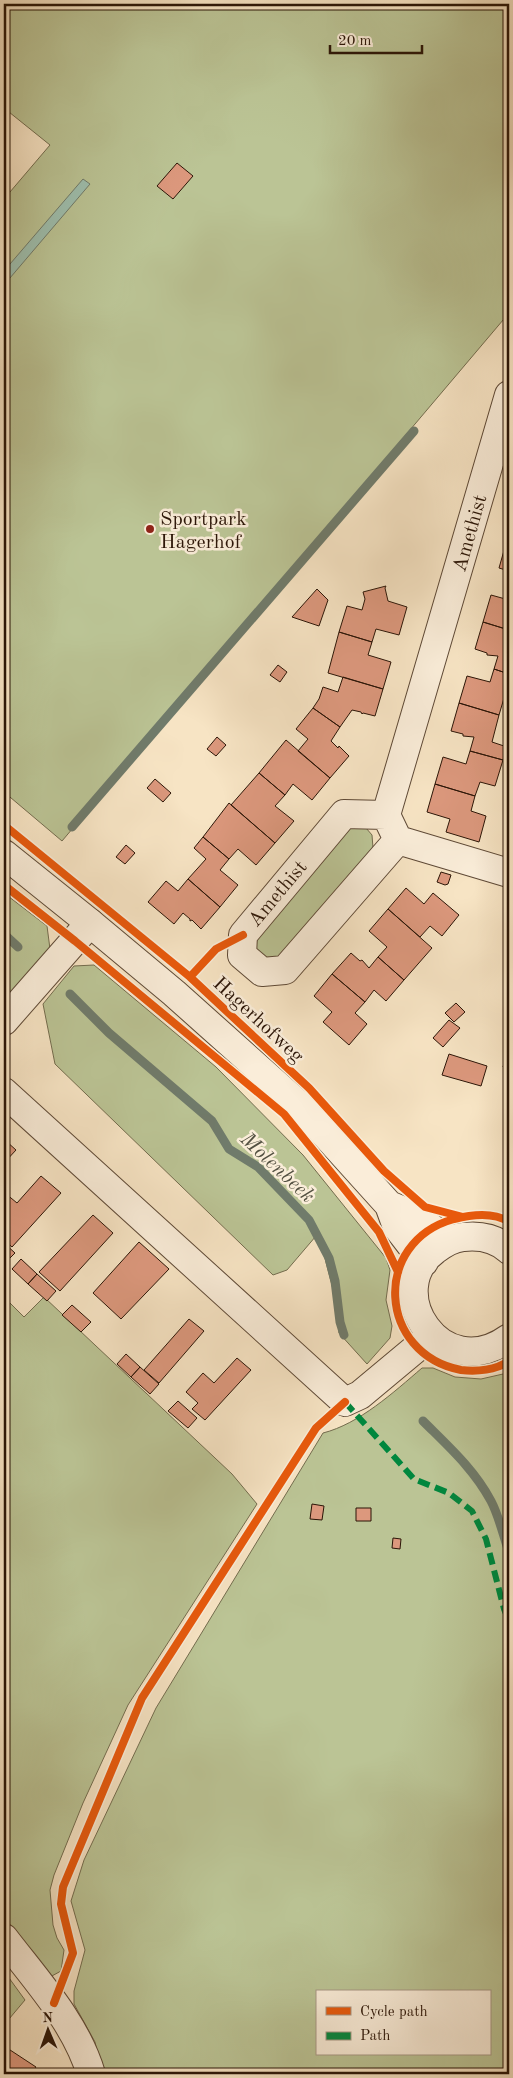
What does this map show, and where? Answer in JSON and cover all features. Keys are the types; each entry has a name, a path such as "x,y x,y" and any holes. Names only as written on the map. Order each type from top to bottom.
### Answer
{"street":[{"name":"Amethist","path":"398,840 285,970 262,972 242,955 243,935 344,814 386,815 509,395"},
{"path":"386,815 398,840 509,873"},
{"name":"Hagerhofweg","path":"4,854 174,993 297,1103 390,1205 415,1216 449,1241"},
{"path":"4,1021 90,923"},
{"path":"4,1092 345,1402 360,1395 376,1382 407,1335 427,1336 462,1351 474,1352 505,1347"},
{"name":"Hagerhofweg","path":"390,1205 397,1227 424,1262"},
{"path":"427,1336 416,1305 414,1290 418,1274 432,1252 458,1237 474,1236 489,1238 508,1247"},
{"path":"4,1938 54,2003 85,2054 91,2074"}],"shaded area":[{"name":"Sportpark Hagerhof","path":"4,4 509,4 509,313 62,841 4,792 4,199 50,145 4,108"},
{"path":"83,179 90,184 4,285 4,271"},
{"path":"342,827 366,828 372,835 373,848 280,960 257,956 254,932"},
{"path":"4,893 47,926 50,949 4,1000"},
{"path":"94,965 216,1067 303,1155 386,1258 390,1270 386,1300 392,1326 390,1338 367,1364 339,1333 336,1301 322,1247 316,1236 287,1270 273,1275 55,1064 43,1004 74,966"},
{"path":"4,1297 24,1317 44,1297 232,1474 257,1504 128,1705 83,1803 54,1875 50,1890 53,1925 57,1938 64,1950 61,1971 50,1977 4,1917"},
{"path":"422,1368 433,1368 455,1377 481,1379 503,1374 509,1376 509,2074 102,2074 95,2042 74,2004 74,1991 85,1950 71,1901 84,1860 156,1708 323,1433 336,1429 363,1415"},
{"path":"4,1971 25,2000 4,2025"}],"building":[{"path":"177,163 193,176 173,199 157,186"},
{"path":"507,540 509,541 509,571 499,568"},
{"path":"386,586 388,601 407,607 399,635 376,629 372,642 339,632 347,606 362,610 365,599 363,592"},
{"path":"317,589 328,600 319,626 292,617"},
{"path":"491,595 509,600 509,630 483,622"},
{"path":"483,622 509,630 509,674 494,669 498,656 487,655 487,653 475,649"},
{"path":"339,632 372,642 368,655 391,662 383,689 328,673"},
{"path":"278,665 287,672 280,682 270,675"},
{"path":"494,669 509,674 509,689 507,688 499,715 459,703 467,676 490,682"},
{"path":"343,677 383,689 375,716 352,710 340,727 313,708 319,699 323,687 338,692"},
{"path":"459,703 499,715 492,742 507,747 503,760 470,751 474,737 463,736 463,734 451,731"},
{"path":"313,708 340,727 331,741 349,756 330,778 298,751 308,739 296,729"},
{"path":"217,737 226,745 216,756 207,749"},
{"path":"286,740 330,778 312,800 293,784 285,795 259,773"},
{"path":"470,751 503,760 495,786 480,782 475,796 435,784 443,757 466,764"},
{"path":"259,773 285,795 275,806 294,821 275,843 231,805"},
{"path":"155,779 171,793 163,802 147,788"},
{"path":"435,784 475,796 471,811 486,816 479,842 446,832 450,819 427,812"},
{"path":"229,803 275,843 256,865 238,849 229,859 203,837"},
{"path":"203,837 229,859 220,870 238,885 220,907 188,879 206,859 194,848"},
{"path":"126,845 135,853 125,864 116,857"},
{"path":"441,872 451,875 448,884 445,885 437,882"},
{"path":"188,879 220,907 201,929 183,913 174,924 148,902 166,881 178,891"},
{"path":"406,888 424,904 433,893 459,915 442,936 430,926 420,937 388,909"},
{"path":"388,909 432,948 404,980 378,957 387,947 369,931"},
{"path":"351,953 360,961 362,960 369,968 378,957 404,980 386,1001 374,990 365,1002 332,974"},
{"path":"332,974 365,1002 355,1013 367,1024 349,1045 323,1022 332,1012 314,996"},
{"path":"456,1003 465,1012 454,1022 445,1013"},
{"path":"449,1020 460,1028 443,1047 433,1038"},
{"path":"509,1046 509,1069 503,1067"},
{"path":"449,1054 487,1066 481,1086 442,1075"},
{"path":"509,1109 509,1126 505,1125"},
{"path":"6,1141 16,1150 4,1163 4,1143"},
{"path":"41,1176 61,1193 12,1247 4,1240 4,1195 5,1193 17,1203"},
{"path":"93,1215 113,1233 60,1291 39,1272"},
{"path":"139,1242 169,1269 121,1319 93,1293"},
{"path":"4,1243 15,1253 5,1263 4,1262"},
{"path":"21,1259 37,1274 28,1284 12,1269"},
{"path":"37,1274 56,1291 47,1301 28,1284"},
{"path":"72,1305 91,1322 81,1332 62,1315"},
{"path":"189,1319 204,1331 159,1383 144,1370"},
{"path":"126,1354 140,1367 131,1377 117,1364"},
{"path":"237,1358 251,1370 205,1420 192,1409 198,1403 186,1392 203,1373 214,1383"},
{"path":"140,1367 159,1384 150,1394 131,1377"},
{"path":"178,1401 197,1418 188,1428 168,1411"},
{"path":"312,1504 324,1506 322,1520 310,1519"},
{"path":"356,1508 371,1508 371,1521 356,1521"},
{"path":"393,1538 401,1539 400,1549 392,1548"},
{"path":"4,2046 36,2067 31,2074 4,2074"}],"waterway":[{"path":"72,827 414,431"},
{"name":"Molenbeek","path":"4,934 18,947"},
{"name":"Molenbeek","path":"70,994 109,1033 212,1121 229,1149 258,1167 309,1220 329,1258 344,1335"},
{"name":"Molenbeek","path":"423,1421 460,1458 484,1489 496,1513 509,1552"}],"marked path":[{"path":"345,1402 414,1479 449,1493 472,1511 486,1539 504,1609 509,1621"}],"cycle path":[{"path":"4,825 190,977 309,1088 384,1171 425,1207 463,1217"},
{"path":"4,885 75,941 284,1114 379,1232 398,1272"},
{"path":"190,977 216,949 243,935"},
{"path":"509,1222 496,1217 482,1215 467,1216 454,1219 427,1231 408,1250 398,1273 395,1297 400,1321 413,1343 433,1360 461,1370 473,1371 486,1370 509,1361"},
{"path":"54,2003 73,1953 61,1904 63,1887 142,1698 316,1428 345,1402"}],"place":[{"name":"Sportpark Hagerhof","path":"150,529"}]}
